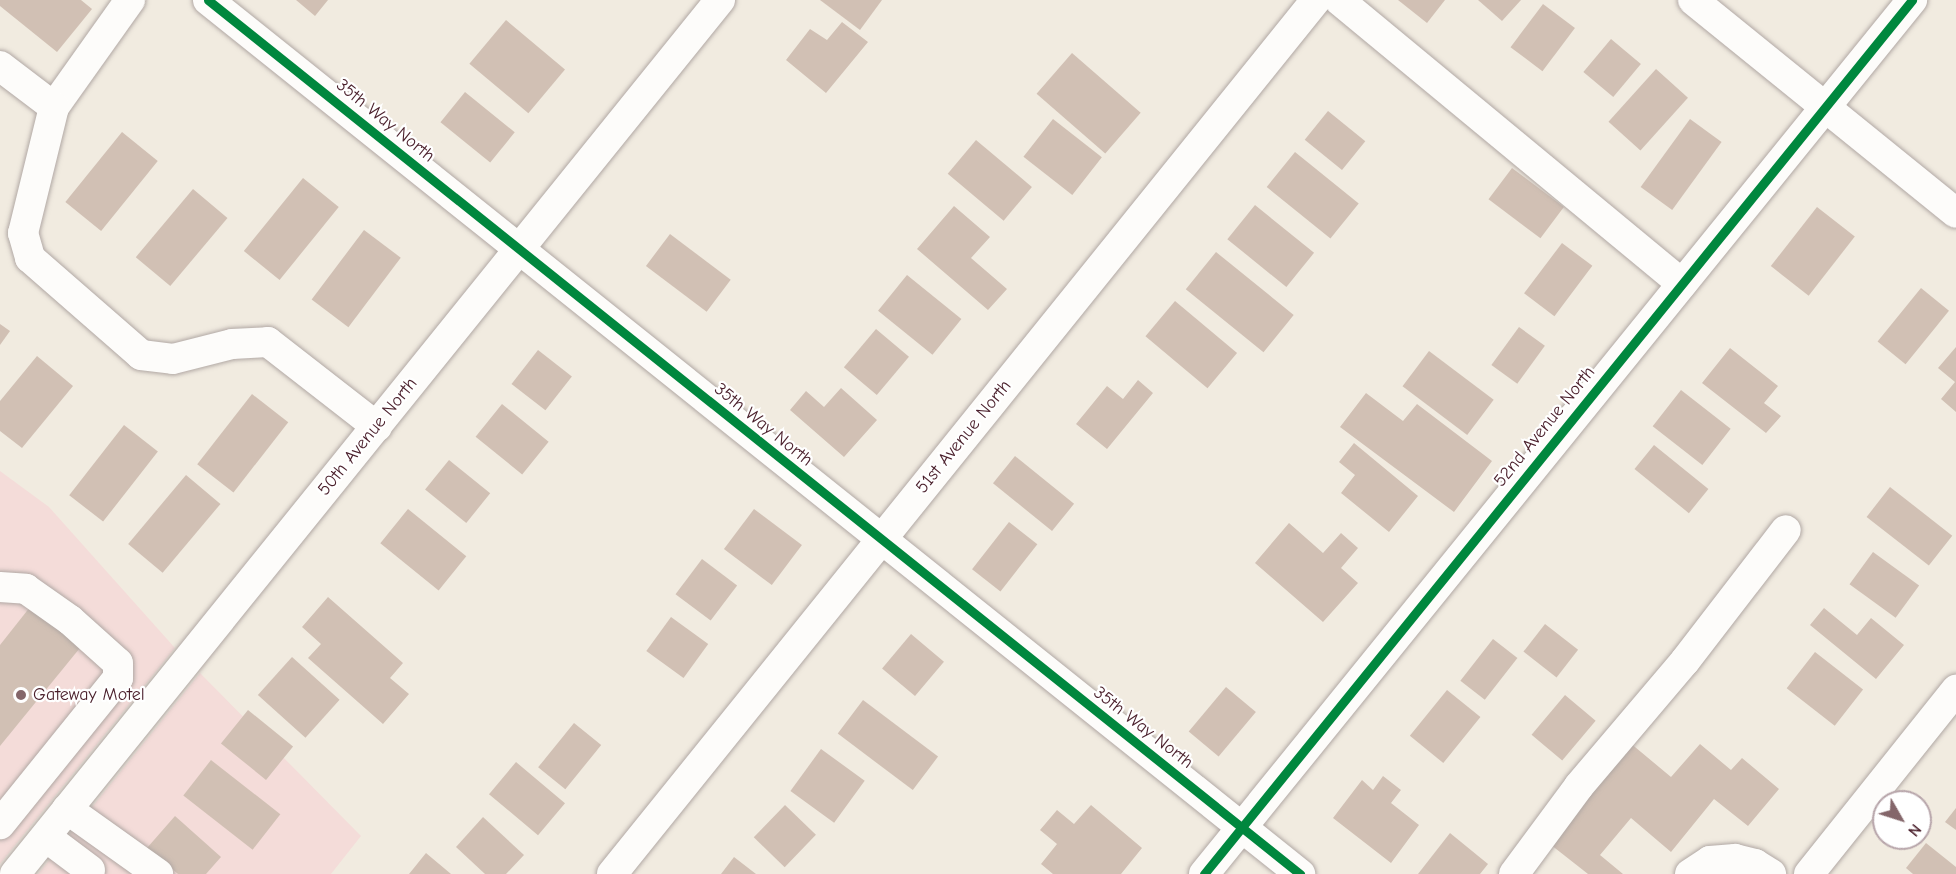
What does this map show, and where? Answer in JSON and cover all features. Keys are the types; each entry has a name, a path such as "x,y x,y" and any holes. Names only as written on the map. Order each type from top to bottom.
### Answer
{"street":[{"path":"130,0 54,107 23,232 30,258 141,355 173,359 232,344 268,342 377,427"},
{"name":"35th Way North","path":"208,0 880,541 1300,874"},
{"name":"50th Avenue North","path":"15,874 720,0"},
{"name":"51st Avenue North","path":"612,874 1316,0"},
{"path":"1339,0 1682,284"},
{"path":"1693,0 1956,213"},
{"name":"52nd Avenue North","path":"1204,874 1912,0"},
{"path":"0,66 54,107"},
{"path":"1514,874 1579,786 1626,735 1786,530"},
{"path":"0,587 26,589 70,620 118,663 118,678 0,824"},
{"path":"1809,874 1956,690"},
{"path":"67,809 158,874"},
{"path":"46,837 96,873"},
{"path":"1690,874 1710,861 1735,859 1755,864 1772,874"}],"shaded area":[{"path":"0,471 49,507 175,648 0,864"},
{"path":"200,673 361,836 331,874 38,874"}],"building":[{"path":"0,0 81,0 92,9 57,52 0,6"},
{"path":"296,0 328,0 315,16"},
{"path":"820,0 882,0 860,30"},
{"path":"1398,0 1445,0 1427,23"},
{"path":"1478,0 1521,0 1502,21"},
{"path":"1543,4 1575,28 1542,71 1511,47"},
{"path":"506,20 565,69 528,113 469,64"},
{"path":"842,22 868,42 826,93 786,60 810,29 827,40"},
{"path":"1611,39 1641,64 1613,97 1583,72"},
{"path":"1072,53 1141,113 1105,153 1037,94"},
{"path":"1656,69 1688,98 1640,151 1608,122"},
{"path":"465,92 515,132 490,163 440,122"},
{"path":"1328,111 1365,141 1342,170 1305,140"},
{"path":"1053,119 1102,157 1072,195 1023,157"},
{"path":"1690,119 1722,142 1672,210 1641,187"},
{"path":"122,132 158,161 101,231 65,202"},
{"path":"976,140 1032,187 1004,221 948,174"},
{"path":"1295,152 1359,204 1330,239 1267,187"},
{"path":"1512,168 1564,207 1540,238 1489,199"},
{"path":"303,178 339,207 280,280 244,251"},
{"path":"193,189 227,218 170,286 136,257"},
{"path":"1255,205 1314,253 1286,287 1227,239"},
{"path":"954,206 990,237 971,258 1007,289 988,310 917,249"},
{"path":"1817,207 1855,237 1809,296 1771,266"},
{"path":"364,230 401,258 348,327 312,299"},
{"path":"670,234 731,280 707,312 646,266"},
{"path":"1562,243 1592,266 1554,316 1524,293"},
{"path":"1216,252 1294,315 1264,352 1186,289"},
{"path":"907,275 961,319 932,355 878,311"},
{"path":"1921,288 1949,311 1906,364 1878,342"},
{"path":"1175,301 1237,353 1207,388 1145,336"},
{"path":"0,324 10,331 0,345"},
{"path":"1519,327 1545,346 1517,384 1491,365"},
{"path":"876,329 909,357 877,395 844,367"},
{"path":"1956,347 1956,412 1941,399 1955,382 1938,368"},
{"path":"1730,348 1778,386 1764,403 1781,416 1766,433 1702,383"},
{"path":"538,350 572,376 545,410 512,384"},
{"path":"1429,351 1494,400 1467,435 1403,386"},
{"path":"37,356 73,386 22,448 0,431 0,401"},
{"path":"1138,380 1153,393 1107,449 1076,424 1107,386 1123,399"},
{"path":"841,388 877,420 844,457 790,410 806,391 824,407"},
{"path":"1681,390 1731,429 1702,465 1653,426"},
{"path":"1366,393 1403,421 1417,404 1492,461 1454,512 1340,427"},
{"path":"252,394 288,422 233,492 197,464"},
{"path":"502,404 549,442 522,474 476,437"},
{"path":"124,425 158,451 103,522 69,495"},
{"path":"1354,443 1418,496 1389,532 1341,493 1355,475 1339,462"},
{"path":"1654,445 1708,489 1689,513 1634,469"},
{"path":"1015,456 1074,504 1052,531 993,483"},
{"path":"449,460 490,493 466,523 425,490"},
{"path":"186,475 220,504 163,573 128,544"},
{"path":"1890,487 1952,536 1929,566 1867,517"},
{"path":"408,509 466,556 439,590 380,543"},
{"path":"754,509 802,545 772,585 724,549"},
{"path":"1009,522 1037,544 1000,591 972,569"},
{"path":"1289,523 1323,553 1341,533 1358,548 1341,568 1358,583 1323,622 1255,563"},
{"path":"1873,552 1919,586 1896,618 1849,584"},
{"path":"702,559 737,585 711,621 676,594"},
{"path":"328,597 403,663 390,678 409,694 383,724 308,658 321,644 302,627"},
{"name":"Gateway Motel","path":"34,602 84,643 0,746 0,645"},
{"path":"1824,608 1857,635 1871,618 1904,645 1876,679 1810,625"},
{"path":"671,617 708,644 684,678 646,651"},
{"path":"1545,624 1578,650 1557,677 1523,652"},
{"path":"911,634 944,662 915,696 882,668"},
{"path":"1493,639 1517,658 1485,700 1460,681"},
{"path":"1815,652 1863,690 1835,726 1787,688"},
{"path":"292,657 340,700 305,738 258,695"},
{"path":"1226,687 1256,712 1219,756 1189,731"},
{"path":"1447,690 1480,717 1443,763 1410,736"},
{"path":"1565,695 1596,721 1562,761 1532,735"},
{"path":"863,700 938,757 913,790 838,734"},
{"path":"248,710 293,747 266,780 221,743"},
{"path":"574,723 601,745 565,789 538,767"},
{"path":"1629,742 1671,777 1700,744 1731,770 1742,758 1779,789 1748,826 1714,799 1671,852 1631,818 1600,855 1623,874 1588,874 1546,841"},
{"path":"821,749 865,781 834,823 790,791"},
{"path":"211,760 280,814 253,850 183,795"},
{"path":"516,762 565,803 538,835 489,794"},
{"path":"1383,776 1401,790 1391,803 1419,825 1391,863 1333,818 1362,780 1373,790"},
{"path":"785,805 816,835 785,867 754,837"},
{"path":"1091,805 1142,848 1121,874 1053,874 1041,864 1057,844 1040,830 1057,810 1074,824"},
{"path":"1956,808 1956,830 1945,822"},
{"path":"175,816 221,857 206,874 178,874 147,848"},
{"path":"483,817 524,855 506,874 485,874 456,847"},
{"path":"1450,833 1488,864 1480,874 1418,874"},
{"path":"1932,848 1956,867 1956,874 1913,874 1906,868 1920,850 1932,850"},
{"path":"426,853 451,874 409,874"},
{"path":"734,857 756,874 721,874"}],"cycle path":[{"path":"208,0 1300,874"},
{"path":"1204,874 1912,0"}],"place":[{"name":"Gateway Motel","path":"21,695"}]}
